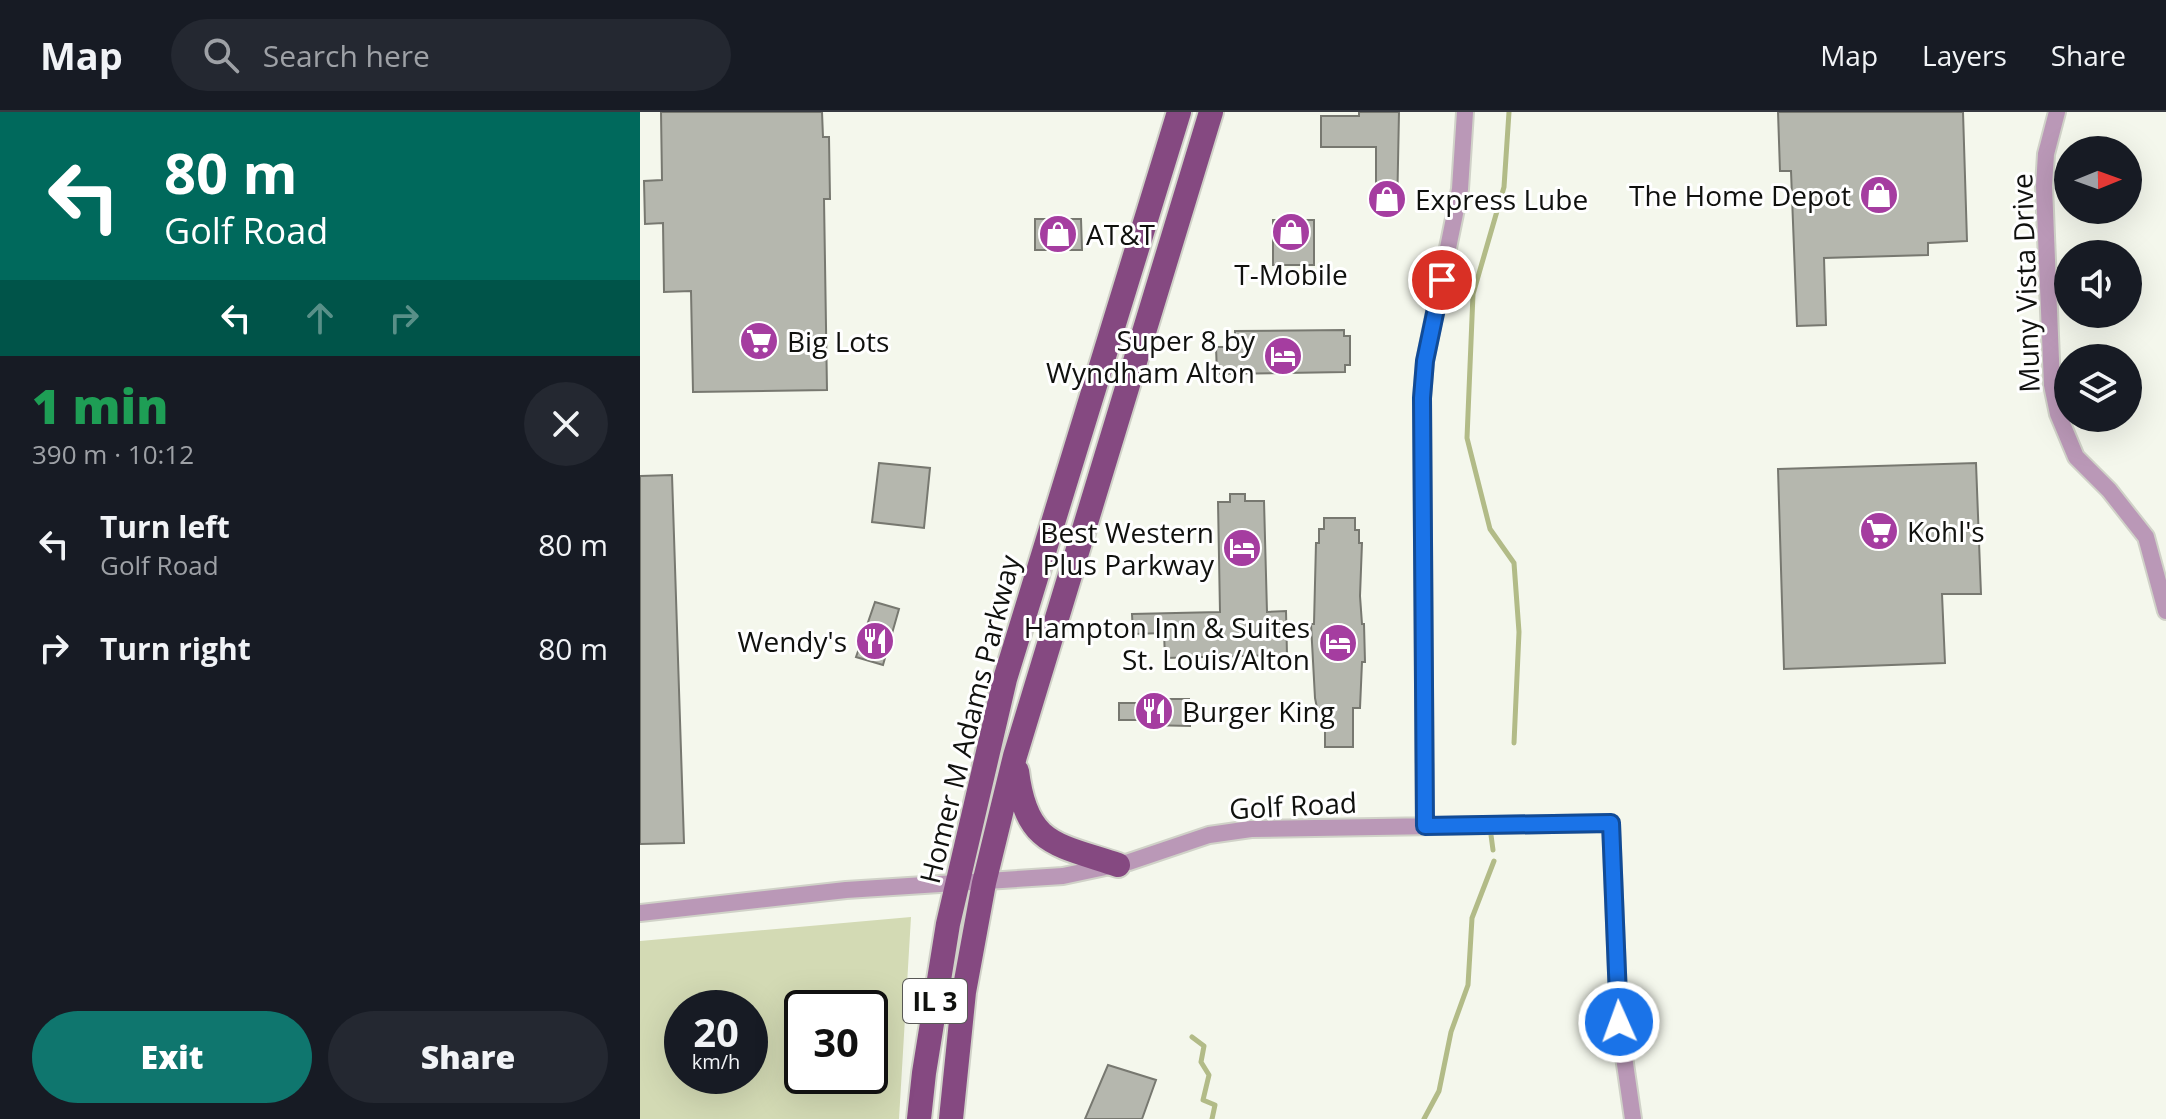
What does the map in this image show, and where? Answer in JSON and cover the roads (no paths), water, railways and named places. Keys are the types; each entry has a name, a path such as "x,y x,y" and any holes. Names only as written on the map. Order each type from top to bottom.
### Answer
{"main road":[{"name":"Homer M Adams Parkway","path":"919,1119 926,1058 957,885 1005,679 1179,112"},
{"name":"Homer M Adams Parkway","path":"951,1119 964,992 984,883 1015,756 1211,112"},
{"path":"1015,756 1020,798 1027,818 1039,832 1072,850 1118,865"}],"street":[{"path":"1425,826 1422,398 1433,320 1460,189 1465,112"},
{"name":"Muny Vista Drive","path":"2057,112 2046,154 2044,186 2052,385 2058,414 2076,457 2109,490 2146,537 2166,611"},
{"name":"Golf Road","path":"640,913 846,890 1063,876 1118,865 1209,835 1251,829 1611,823 1619,1022 1633,1119"}],"waterway":[{"path":"1509,112 1504,187 1473,294 1467,438 1490,529 1514,563 1519,632 1514,743"},
{"path":"1491,835 1493,850"},
{"path":"1424,1119 1439,1091 1451,1032 1468,985 1472,918 1494,861"},
{"path":"1192,1037 1204,1046 1201,1062 1209,1075 1203,1100 1215,1105 1212,1119"}],"place":[{"name":"The Home Depot","path":"1879,195"},
{"name":"Express Lube","path":"1387,199"},
{"name":"T-Mobile","path":"1291,232"},
{"name":"AT&T","path":"1058,234"},
{"name":"Big Lots","path":"759,341"},
{"name":"Super 8 by Wyndham Alton","path":"1283,356"},
{"name":"Kohl's","path":"1879,531"},
{"name":"Best Western Plus Parkway","path":"1242,548"},
{"name":"Wendy's","path":"875,641"},
{"name":"Hampton Inn & Suites St. Louis/Alton","path":"1338,643"},
{"name":"Burger King","path":"1154,711"}]}
